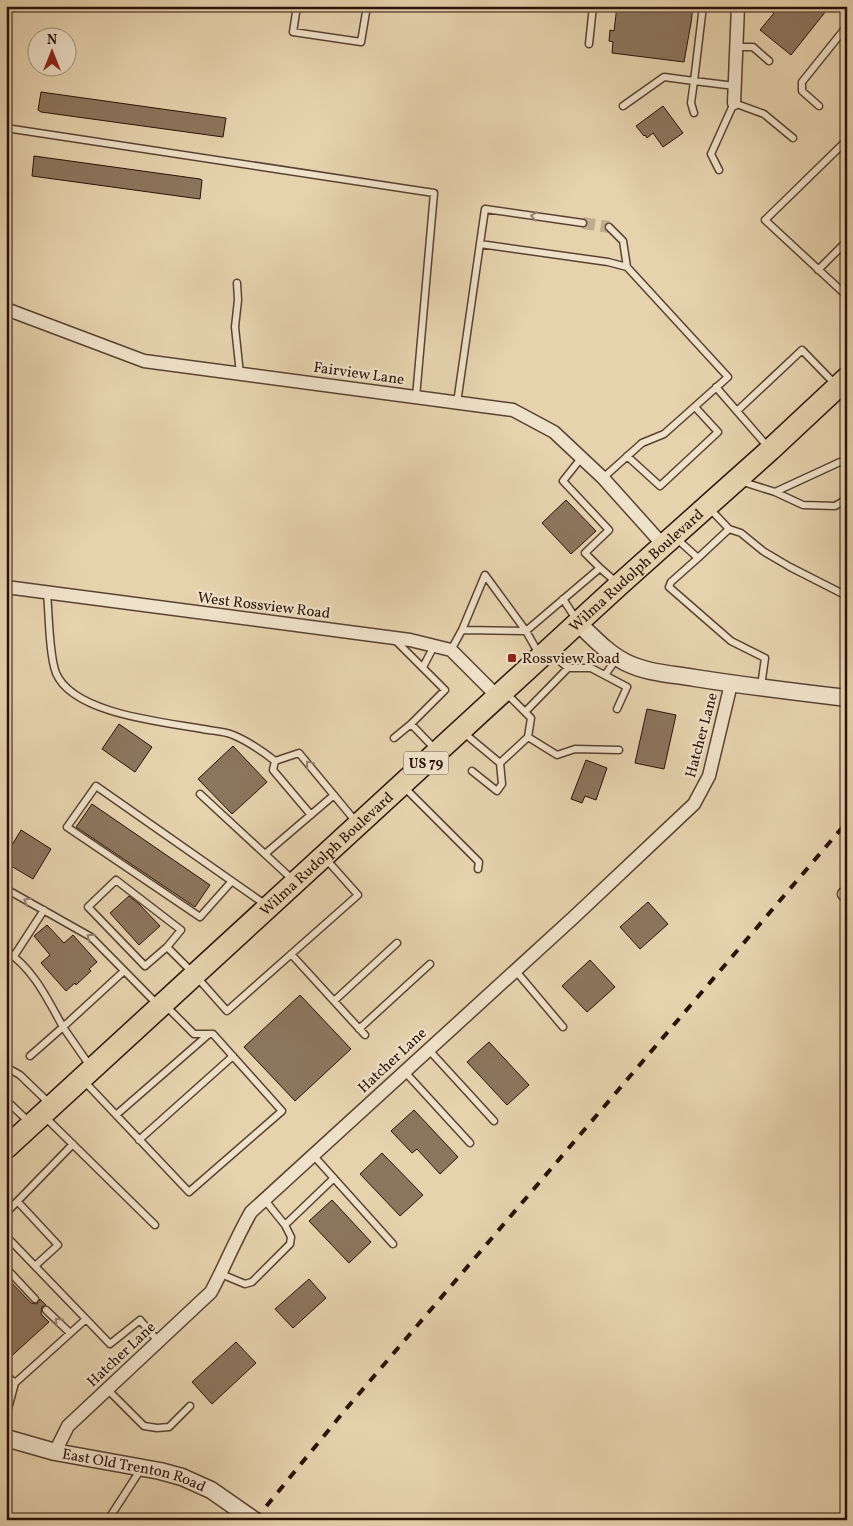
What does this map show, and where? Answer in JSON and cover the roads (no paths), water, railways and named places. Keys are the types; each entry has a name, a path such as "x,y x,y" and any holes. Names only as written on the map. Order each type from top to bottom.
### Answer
{"highway":[{"name":"Wilma Rudolph Boulevard","path":"6,1148 619,585 842,383"}],"street":[{"path":"734,103 738,6"},
{"name":"Fairview Lane","path":"6,309 144,361 513,410 554,432 669,541"},
{"name":"West Rossview Road","path":"6,587 47,594 393,638 451,650"},
{"path":"578,623 624,662 645,670 731,684 847,698"},
{"path":"451,650 501,694"},
{"name":"Hatcher Lane","path":"55,1452 68,1426 210,1292 221,1274 233,1245 251,1212 574,917 694,804 709,776 731,684"},
{"name":"East Old Trenton Road","path":"8,1441 182,1477 227,1500 254,1520"}],"lane":[{"path":"297,6 293,32 361,42 367,6"},
{"path":"588,44 593,6"},
{"path":"694,113 691,103 703,6"},
{"path":"819,106 802,90 802,82 847,26"},
{"path":"736,47 753,48 769,61"},
{"path":"624,106 664,77 735,86"},
{"path":"719,170 710,154 734,103 764,114 793,138"},
{"path":"6,128 434,193 416,397"},
{"path":"845,292 818,270 765,220 847,140"},
{"path":"457,403 486,209 583,223"},
{"path":"609,227 623,241 627,267"},
{"path":"818,270 847,241"},
{"path":"480,244 608,262 627,267 728,377 664,434 642,443 604,478"},
{"path":"237,283 238,300 235,328 240,374"},
{"path":"737,411 802,350 842,383"},
{"path":"716,387 770,450"},
{"path":"627,456 660,486 718,432 695,407"},
{"path":"582,458 563,481 609,530 585,553 619,585"},
{"path":"775,492 840,462 847,462"},
{"path":"736,480 775,492 803,505 835,506 847,499"},
{"path":"708,506 729,529 741,533 763,551 790,567 847,596"},
{"path":"729,529 671,582 669,587 731,641 765,658 761,688"},
{"path":"669,541 698,558"},
{"path":"462,630 526,631 600,568"},
{"path":"451,650 462,630 485,574 544,654 568,668 591,668 627,687 617,709"},
{"path":"47,594 52,657 56,673 76,696 120,714 232,734 258,748 274,761"},
{"path":"564,599 578,623"},
{"path":"393,638 445,690 394,738"},
{"path":"423,667 434,646"},
{"path":"605,676 618,657"},
{"path":"525,712 568,668"},
{"path":"500,763 528,737 530,718 501,694"},
{"path":"411,724 438,752"},
{"path":"461,731 500,763 502,784 497,791 472,771"},
{"path":"528,737 557,755 575,749 620,750"},
{"path":"274,761 299,753 359,825"},
{"path":"274,761 273,770 311,815"},
{"path":"402,785 475,858 478,862 478,869"},
{"path":"232,881 200,917 67,827 96,786 232,881 269,907"},
{"path":"200,794 296,882"},
{"path":"265,854 334,795"},
{"path":"167,948 195,975 227,1011 358,895 323,857"},
{"path":"116,880 181,930 167,948 145,966 88,907 116,880"},
{"path":"6,951 14,956 40,986 87,1074 116,1115 189,1192 282,1111 213,1034 194,1034 124,971 91,937 44,910 7,892"},
{"path":"14,956 44,910"},
{"path":"334,1001 397,943"},
{"path":"291,954 366,1036"},
{"path":"360,1029 430,964"},
{"path":"515,970 563,1027"},
{"path":"30,1056 124,971"},
{"path":"116,1115 209,1034"},
{"path":"428,1050 494,1121"},
{"path":"139,1140 233,1056"},
{"path":"6,1067 20,1075 42,1115 155,1225"},
{"path":"404,1071 470,1143"},
{"path":"6,1100 42,1115"},
{"path":"6,1214 73,1144"},
{"path":"313,1155 393,1244"},
{"path":"284,1225 334,1178"},
{"path":"221,1274 245,1284 252,1282 290,1244 291,1237 284,1225 264,1200"},
{"path":"18,1202 58,1245 35,1266"},
{"path":"6,1236 110,1344 140,1320 158,1341"},
{"path":"6,1268 35,1299"},
{"path":"46,1310 70,1333"},
{"path":"6,1416 15,1383 86,1319"},
{"path":"6,1375 15,1383"},
{"path":"107,1390 144,1426 169,1427 190,1406"},
{"path":"108,1520 141,1468"}],"tunnel":[{"path":"583,223 609,227"}],"railway":[{"path":"255,1520 346,1409 847,822"}],"place":[{"name":"Rossview Road","path":"512,658"}]}
